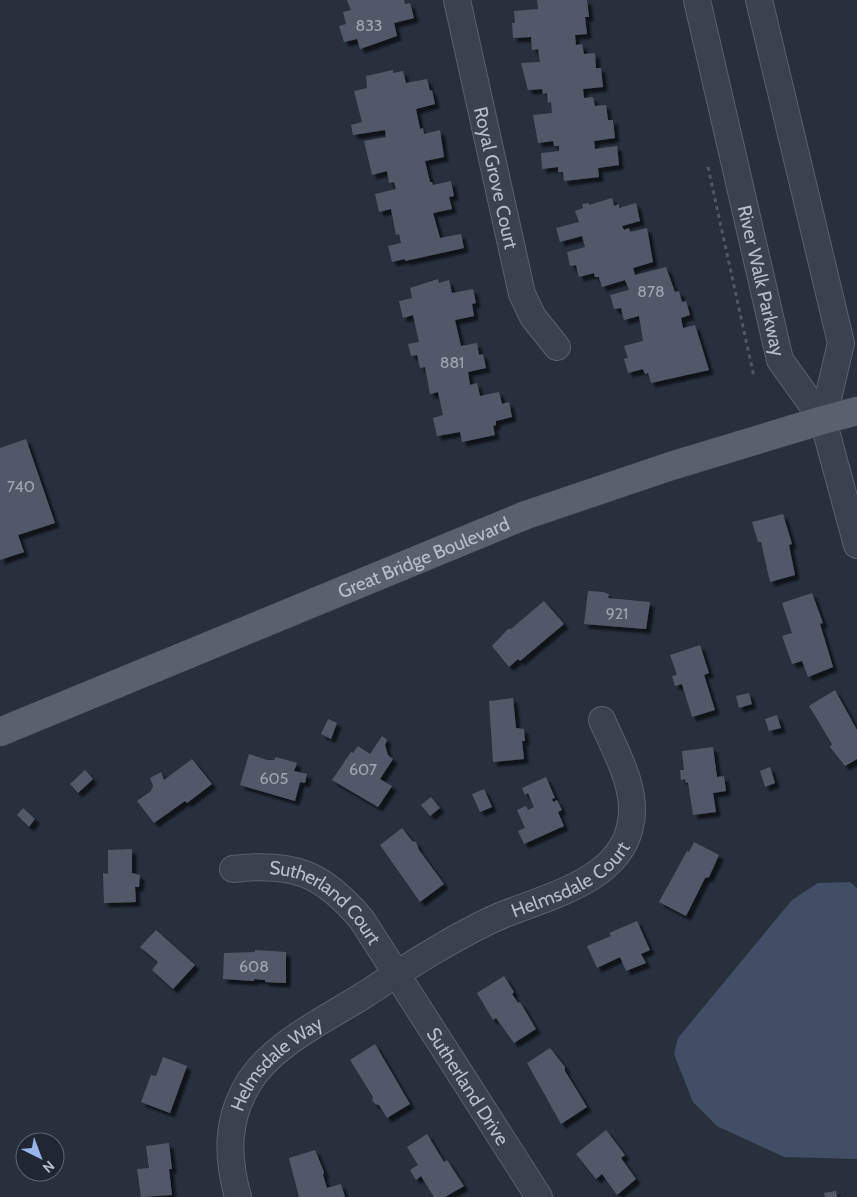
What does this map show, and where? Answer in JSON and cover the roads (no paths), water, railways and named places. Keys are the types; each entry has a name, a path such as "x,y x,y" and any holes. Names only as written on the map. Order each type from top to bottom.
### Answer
{"main road":[{"name":"Great Bridge Boulevard","path":"0,732 552,505 857,411"}],"street":[{"name":"Royal Grove Court","path":"457,0 522,294 533,317 557,347"},
{"name":"River Walk Parkway","path":"697,0 780,360 823,420"},
{"path":"759,0 841,343 823,420 857,545"},
{"name":"Helmsdale Court","path":"397,974 443,945 492,920 586,881 613,861 623,848 630,828 633,811 629,785 602,720"},
{"name":"Sutherland Court","path":"233,869 261,866 291,869 308,875 334,889 362,920 397,974"},
{"name":"Helmsdale Way","path":"238,1197 231,1170 229,1143 237,1106 248,1083 268,1059 288,1044 397,974"},
{"name":"Sutherland Drive","path":"397,974 539,1197"}],"water":[{"path":"850,882 857,888 857,1159 784,1157 717,1126 693,1102 674,1054 678,1038 792,900 818,883"}]}
